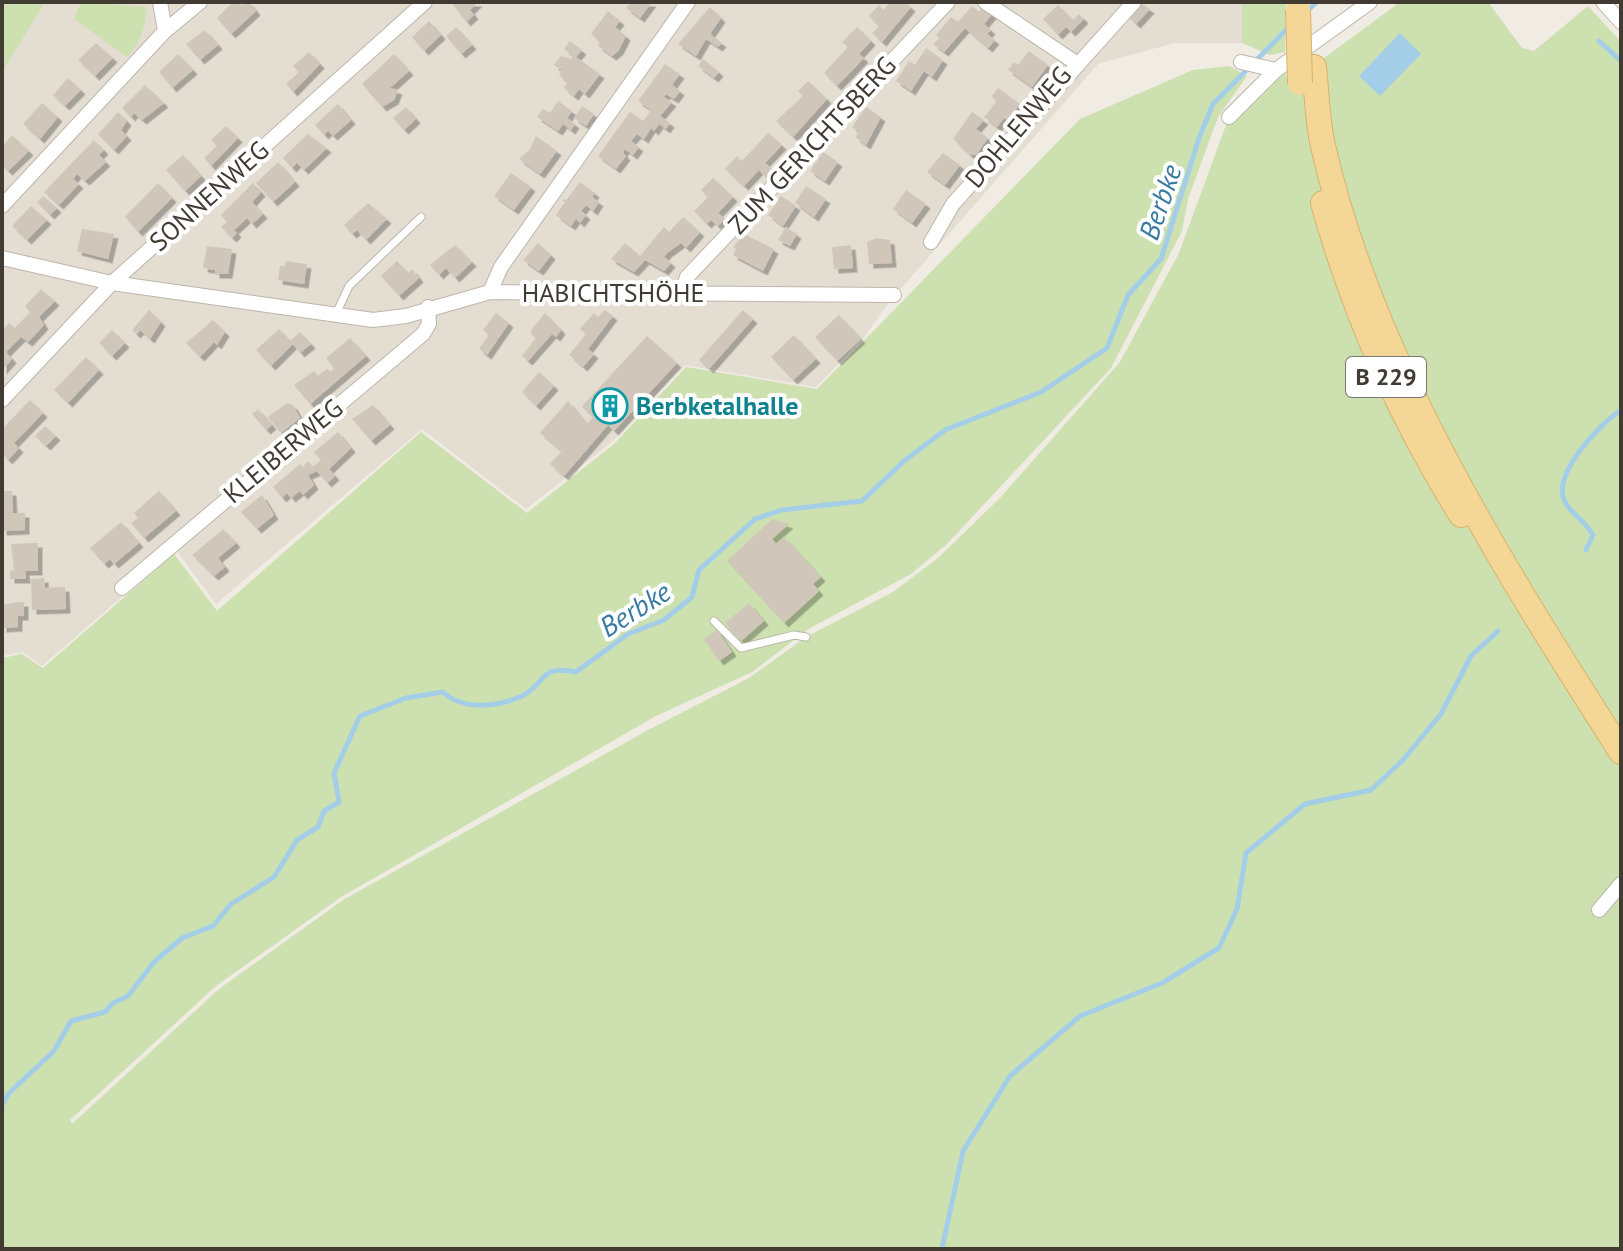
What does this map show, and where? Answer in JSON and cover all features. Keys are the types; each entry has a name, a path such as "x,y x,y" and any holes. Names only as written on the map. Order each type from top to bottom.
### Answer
{"main road":[{"name":"B 229","path":"1303,5 1307,75 1322,144 1365,283 1420,411 1548,638 1621,752"}],"street":[{"path":"160,2 165,31"},
{"name":"SONNENWEG","path":"2,400 112,283 425,2"},
{"path":"490,292 501,267 688,2"},
{"name":"ZUM GERICHTSBERG","path":"682,292 687,277 948,2"},
{"name":"DOHLENWEG","path":"931,242 953,204 1076,63 985,2"},
{"path":"1076,63 1134,2"},
{"path":"1229,117 1276,70 1370,2"},
{"path":"1603,2 1621,22"},
{"path":"2,206 191,5"},
{"path":"1241,62 1276,70"},
{"name":"HABICHTSHÖHE","path":"2,258 112,283 336,315 390,319 490,292 894,295"},
{"name":"KLEIBERWEG","path":"122,588 423,334 429,324 428,307"},
{"path":"1599,910 1621,884"}],"lane":[{"path":"336,315 349,286 421,217"},
{"path":"714,621 741,648 794,635 806,637"}],"shaded area":[{"path":"2,2 1242,2 1242,43 1174,43 1098,64 890,301 865,336 816,387 685,365 612,442 526,509 422,429 216,604 176,550 42,666 23,652 2,656"}],"green space":[{"path":"7,2 45,2 2,72 2,10"},
{"path":"81,2 147,7 142,34 127,57 74,19"},
{"path":"1242,2 1286,2 1285,52 1270,55 1242,43"},
{"path":"1400,2 1488,2 1522,48 1534,51 1588,6 1621,42 1621,1249 2,1249 2,658 22,654 43,668 174,554 217,611 421,432 527,513 614,444 686,367 817,389 1080,119 1193,70 1229,66 1247,76 1218,117 1188,199 1182,231 1111,368 947,544 911,574 810,628 752,672 656,716 341,897 216,986 70,1120 72,1124 219,989 343,900 650,729 749,678 806,637 893,592 938,558 1000,498 1120,362 1179,253 1229,117 1285,73 1289,84"}],"water":[{"path":"1400,33 1421,54 1380,96 1359,76"}],"building":[{"path":"233,2 242,5 249,2 256,11 231,34 217,18"},
{"path":"451,2 478,2 470,10 474,15 466,22"},
{"path":"631,2 652,2 640,18 626,8"},
{"path":"890,2 905,2 911,7 882,42 872,33 879,26 869,16 879,5 883,10"},
{"path":"1139,2 1150,9 1136,24 1127,15"},
{"path":"1058,5 1073,20 1079,14 1084,19 1071,32 1066,27 1058,35 1043,19"},
{"path":"972,6 979,12 983,6 993,13 984,24 991,30 987,34 995,40 988,48 965,28 944,52 933,44 939,38 936,35 951,17 958,22"},
{"path":"710,7 721,18 710,34 722,43 718,47 706,39 696,56 678,44"},
{"path":"608,11 620,21 615,27 626,36 612,56 598,46 600,42 591,34"},
{"path":"429,21 441,35 424,51 412,37"},
{"path":"456,27 472,45 461,54 446,36"},
{"path":"857,27 871,41 859,54 864,58 837,86 824,73 848,47 842,42"},
{"path":"205,30 218,45 200,60 186,44"},
{"path":"570,41 582,50 576,57 600,74 585,94 579,89 574,96 564,88 568,82 559,75 562,70 554,65 561,56 571,59 573,56 564,49"},
{"path":"96,43 113,58 95,76 78,60"},
{"path":"926,48 943,60 932,77 924,71 911,91 896,81 909,61 915,65"},
{"path":"1029,51 1048,65 1032,87 1008,70 1014,62 1018,65"},
{"path":"309,52 320,64 293,92 286,84 299,72 293,66"},
{"path":"178,54 193,70 172,88 159,72"},
{"path":"394,54 409,71 390,88 398,90 394,100 382,107 362,84"},
{"path":"703,59 719,72 714,78 698,66"},
{"path":"665,64 680,74 672,85 680,91 674,99 666,94 664,97 672,102 660,116 670,123 666,129 659,124 654,131 651,128 644,139 637,134 631,141 639,147 633,155 625,149 623,153 626,156 616,169 598,156 630,112 643,121 647,116 651,110 638,101"},
{"path":"68,78 81,90 65,106 53,95"},
{"path":"808,81 827,99 793,137 776,121 803,96 798,91"},
{"path":"145,85 164,103 142,120 134,113 131,117 122,108"},
{"path":"998,88 1020,104 1008,120 1004,118 997,127 984,117 997,101 991,97"},
{"path":"558,101 572,111 567,118 575,124 571,130 563,124 558,131 537,117 543,109 550,113"},
{"path":"42,103 58,117 40,139 23,124"},
{"path":"338,104 351,120 333,136 328,131 324,135 315,125"},
{"path":"582,106 594,114 586,126 574,118"},
{"path":"406,107 416,119 404,130 393,118"},
{"path":"866,107 881,117 866,145 855,137 859,132 852,127"},
{"path":"118,112 127,121 121,130 127,136 114,150 98,134"},
{"path":"972,112 984,120 976,129 988,138 976,155 969,154 953,139"},
{"path":"226,126 238,138 211,166 204,158 217,146 211,140"},
{"path":"768,133 782,145 765,163 772,169 765,177 759,170 744,186 725,169 737,156 742,161"},
{"path":"308,134 327,148 304,170 297,163 292,168 283,158"},
{"path":"12,135 29,151 8,171 2,165 2,147"},
{"path":"536,136 557,151 540,174 519,159 530,149"},
{"path":"94,140 104,150 99,155 106,162 85,181 77,174 73,179 79,184 59,205 44,192"},
{"path":"823,152 838,162 825,181 810,171"},
{"path":"943,153 960,165 945,185 927,172"},
{"path":"183,155 201,176 185,191 166,170"},
{"path":"278,162 295,182 273,202 256,183"},
{"path":"511,173 531,187 514,210 494,196"},
{"path":"713,178 733,197 718,213 725,219 718,226 711,220 707,224 694,211 708,197 701,190"},
{"path":"580,182 595,193 592,197 599,202 593,211 586,205 581,211 586,215 580,223 576,219 571,226 556,215 565,202 562,200 567,199"},
{"path":"158,183 172,198 138,232 125,217"},
{"path":"253,183 261,192 252,202 263,214 252,224 247,218 234,230 237,233 232,238 221,227 227,222 221,215"},
{"path":"806,186 826,199 814,217 795,203"},
{"path":"906,190 926,204 912,223 893,209"},
{"path":"43,196 57,208 50,215 37,202"},
{"path":"781,196 796,206 783,226 768,215"},
{"path":"368,203 387,219 366,240 357,230 352,234 344,225"},
{"path":"31,206 47,220 27,240 12,226"},
{"path":"683,217 700,232 686,248 681,243 667,253 664,257 671,263 664,271 645,260 634,272 611,259 625,243 640,256 664,227 669,232"},
{"path":"786,227 797,234 790,246 778,240"},
{"path":"82,229 114,234 108,259 77,251"},
{"path":"744,234 774,249 763,271 733,255 736,249 733,247"},
{"path":"877,238 890,240 892,263 869,264 867,242"},
{"path":"538,243 551,255 539,271 523,260"},
{"path":"455,245 472,262 455,278 446,268 439,275 430,265"},
{"path":"851,245 853,268 834,269 832,247"},
{"path":"207,246 232,249 228,274 215,274 215,270 203,268"},
{"path":"286,261 307,264 304,284 278,280 280,266 285,266"},
{"path":"397,261 408,273 412,269 419,278 399,296 381,276"},
{"path":"41,289 55,301 39,317 44,325 28,342 21,337 6,352 12,359 2,370 2,330 9,323 15,328 30,312 25,306"},
{"path":"149,310 161,322 150,339 140,330 136,334 132,330"},
{"path":"605,310 613,316 588,349 594,354 583,367 569,355 586,334 580,329 594,313 598,317"},
{"path":"743,310 753,319 709,369 699,360"},
{"path":"496,313 509,323 487,355 479,349 489,335 483,330"},
{"path":"545,313 561,330 556,337 552,334 528,361 522,356 536,338 531,334 532,329"},
{"path":"839,315 861,339 837,361 815,337"},
{"path":"213,320 225,332 217,345 214,342 200,357 186,343"},
{"path":"279,329 290,341 300,332 311,344 300,353 293,344 271,366 256,350"},
{"path":"112,330 125,343 112,356 99,343"},
{"path":"794,335 816,359 793,380 771,357"},
{"name":"Berbketalhalle","path":"647,336 677,363 614,431 608,425 564,476 550,464 562,451 540,433 568,401 587,424 593,417 582,407 584,404"},
{"path":"350,338 366,356 310,404 294,385 314,371 318,376 327,369 330,372 334,368 326,358"},
{"path":"86,357 99,370 68,403 54,390"},
{"path":"539,372 554,386 536,406 522,392"},
{"path":"30,400 43,413 14,443 19,448 8,460 2,454 2,429"},
{"path":"287,403 293,405 300,418 281,433 268,417"},
{"path":"373,405 390,425 371,441 352,419"},
{"path":"258,409 272,425 266,430 252,414"},
{"path":"45,426 56,436 46,446 35,436"},
{"path":"338,432 351,448 329,469 335,476 327,483 317,471 308,475 314,485 303,495 300,491 291,498 287,493 282,498 273,487 300,464 305,470 303,466 308,461 313,467 321,460 314,452"},
{"path":"2,491 12,491 13,513 25,513 25,530 2,531"},
{"path":"159,491 176,511 144,538 131,523 138,518 134,513"},
{"path":"262,495 274,515 257,529 241,512"},
{"path":"772,519 789,524 772,539 776,544 784,537 821,577 813,584 819,591 784,623 727,561"},
{"path":"121,522 139,543 114,564 110,559 104,564 90,548"},
{"path":"223,529 236,543 218,558 225,567 214,576 192,555"},
{"path":"38,543 38,571 25,571 26,579 10,579 10,571 14,570 11,544"},
{"path":"44,578 45,588 65,587 66,609 32,610 31,579"},
{"path":"24,602 24,616 18,616 18,627 2,628 2,605"},
{"path":"749,603 764,621 741,641 725,623"},
{"path":"717,630 732,652 719,661 704,639"}],"waterway":[{"name":"Berbke","path":"1305,13 1317,2"},
{"name":"Berbke","path":"2,1105 8,1094 54,1051 71,1021 105,1012 113,1003 128,996 154,962 182,938 213,926 231,904 274,877 297,840 318,827 324,811 339,802 334,773 360,716 406,698 443,692 470,705 502,703 530,691 549,673 564,670 576,672 628,634 664,620 692,597 699,570 755,519 782,510 862,501 904,461 945,430 1041,392 1107,348 1128,295 1161,259 1199,138 1213,104 1291,25"},
{"path":"1599,41 1621,61"},
{"path":"1586,550 1593,535 1565,502 1565,478 1590,438 1621,410"},
{"path":"942,1249 963,1151 1010,1076 1080,1016 1162,983 1219,948 1237,909 1246,853 1305,804 1371,790 1402,761 1441,714 1471,656 1498,631"}],"place":[{"name":"Berbketalhalle","path":"610,406"}]}
